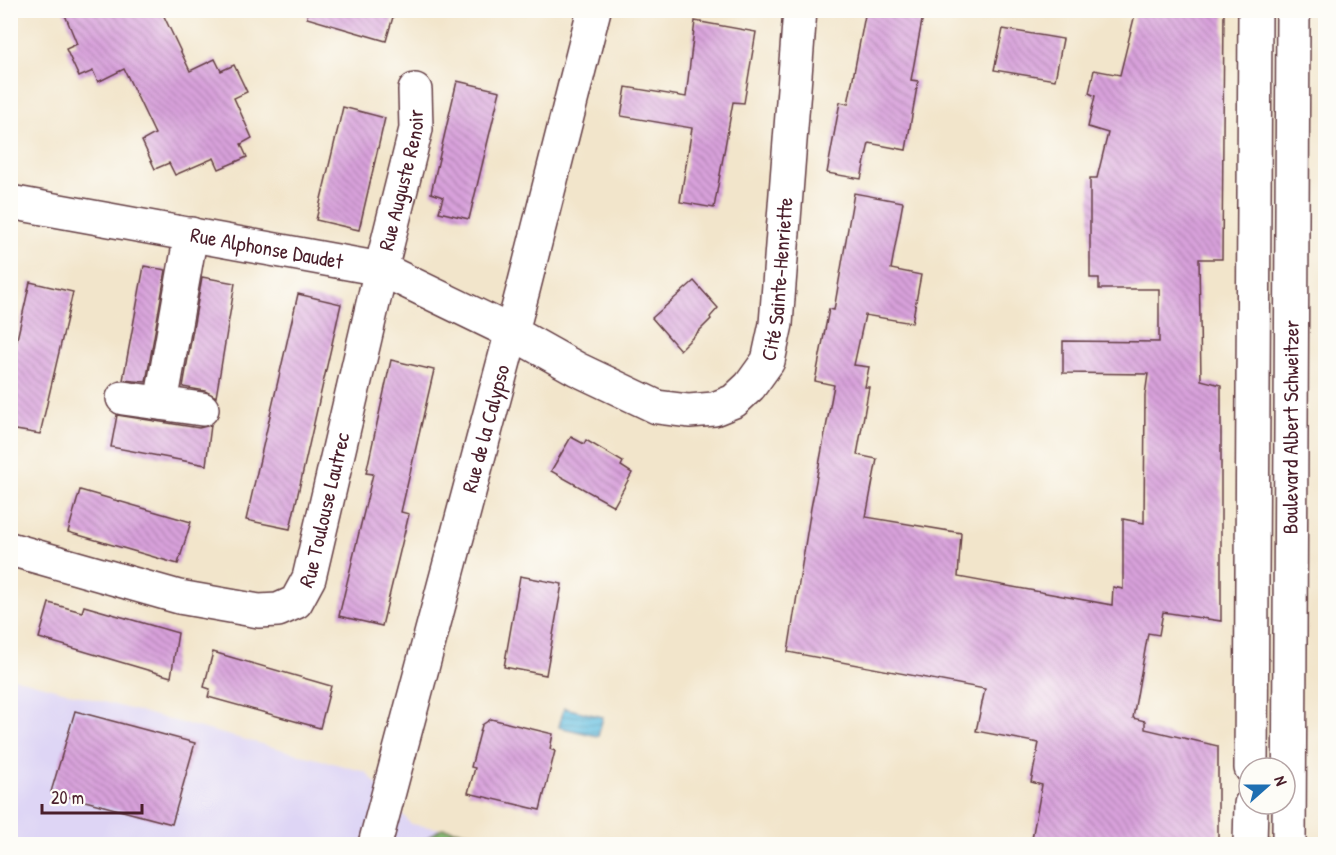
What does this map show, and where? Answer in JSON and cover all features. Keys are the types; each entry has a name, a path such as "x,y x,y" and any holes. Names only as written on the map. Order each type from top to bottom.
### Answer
{"street":[{"name":"Rue de la Calypso","path":"375,844 594,10"},
{"name":"Cité Sainte-Henriette","path":"511,332 577,369 657,407 689,411 714,409 734,401 750,386 768,361 776,324 800,10"},
{"name":"Boulevard Albert Schweitzer","path":"1251,756 1255,10"},
{"name":"Boulevard Albert Schweitzer","path":"1289,844 1293,10"},
{"name":"Rue Auguste Renoir","path":"381,269 416,129 415,90"},
{"name":"Rue Alphonse Daudet","path":"11,203 381,269 511,332"},
{"path":"161,403 191,234"},
{"name":"Rue Toulouse Lautrec","path":"10,549 179,597 259,611 278,610 296,602 309,578 381,269"},
{"path":"123,398 202,409"},
{"path":"1250,844 1251,816"}],"shaded area":[{"path":"10,677 366,772 411,824 536,844 11,844"}],"green space":[{"path":"442,828 543,844 418,844"}],"water":[{"path":"564,708 603,717 598,736 559,727"}],"building":[{"path":"63,10 161,10 190,71 215,59 221,71 234,65 247,92 234,98 252,138 241,144 247,157 219,169 214,158 175,175 169,163 155,169 142,141 155,134 124,69 98,82 93,71 79,77 66,49 77,44"},
{"path":"308,10 395,10 386,41 307,18"},
{"path":"866,10 924,10 911,80 918,81 906,150 869,143 861,179 827,173 840,102 848,104"},
{"path":"1136,10 1224,10 1222,259 1199,259 1201,380 1221,385 1221,621 1163,612 1159,635 1148,633 1133,718 1145,721 1145,729 1218,746 1218,844 1031,844 1042,785 1031,782 1039,743 976,731 985,689 788,652 834,385 815,381 829,309 834,310 854,193 903,202 891,269 921,275 912,323 865,315 854,365 869,367 865,387 869,387 857,455 877,459 866,517 961,533 958,577 1112,605 1113,587 1123,589 1123,519 1144,523 1145,395 1148,374 1063,373 1063,341 1159,342 1159,289 1099,289 1099,278 1090,278 1090,178 1097,178 1108,133 1088,127 1095,96 1089,93 1094,70 1120,75"},
{"path":"695,21 756,32 744,103 733,102 714,208 680,202 692,128 621,116 626,87 686,97"},
{"path":"1003,29 1063,39 1055,80 994,70"},
{"path":"457,81 500,91 469,219 439,212 443,197 431,193"},
{"path":"343,107 385,118 359,230 316,220"},
{"path":"144,266 166,270 146,382 123,380"},
{"path":"202,277 235,283 216,397 205,391 183,387"},
{"path":"694,281 718,308 710,317 711,319 680,350 652,318"},
{"path":"30,282 73,292 40,434 10,429 10,370"},
{"path":"298,294 341,304 290,529 246,520"},
{"path":"391,360 434,370 401,512 409,514 382,626 339,616 373,474 366,473"},
{"path":"117,415 199,428 211,425 206,465 111,447"},
{"path":"571,437 584,444 586,440 623,462 621,466 632,473 614,506 551,471"},
{"path":"80,490 191,522 178,564 68,532"},
{"path":"520,576 562,584 546,675 504,667"},
{"path":"49,603 82,612 84,606 178,633 171,677 39,638"},
{"path":"213,652 331,686 320,728 208,697 210,689 204,687"},
{"path":"75,711 195,743 172,824 51,792"},
{"path":"491,719 553,734 550,749 555,751 540,810 468,793 475,768 471,767 482,725"}]}
